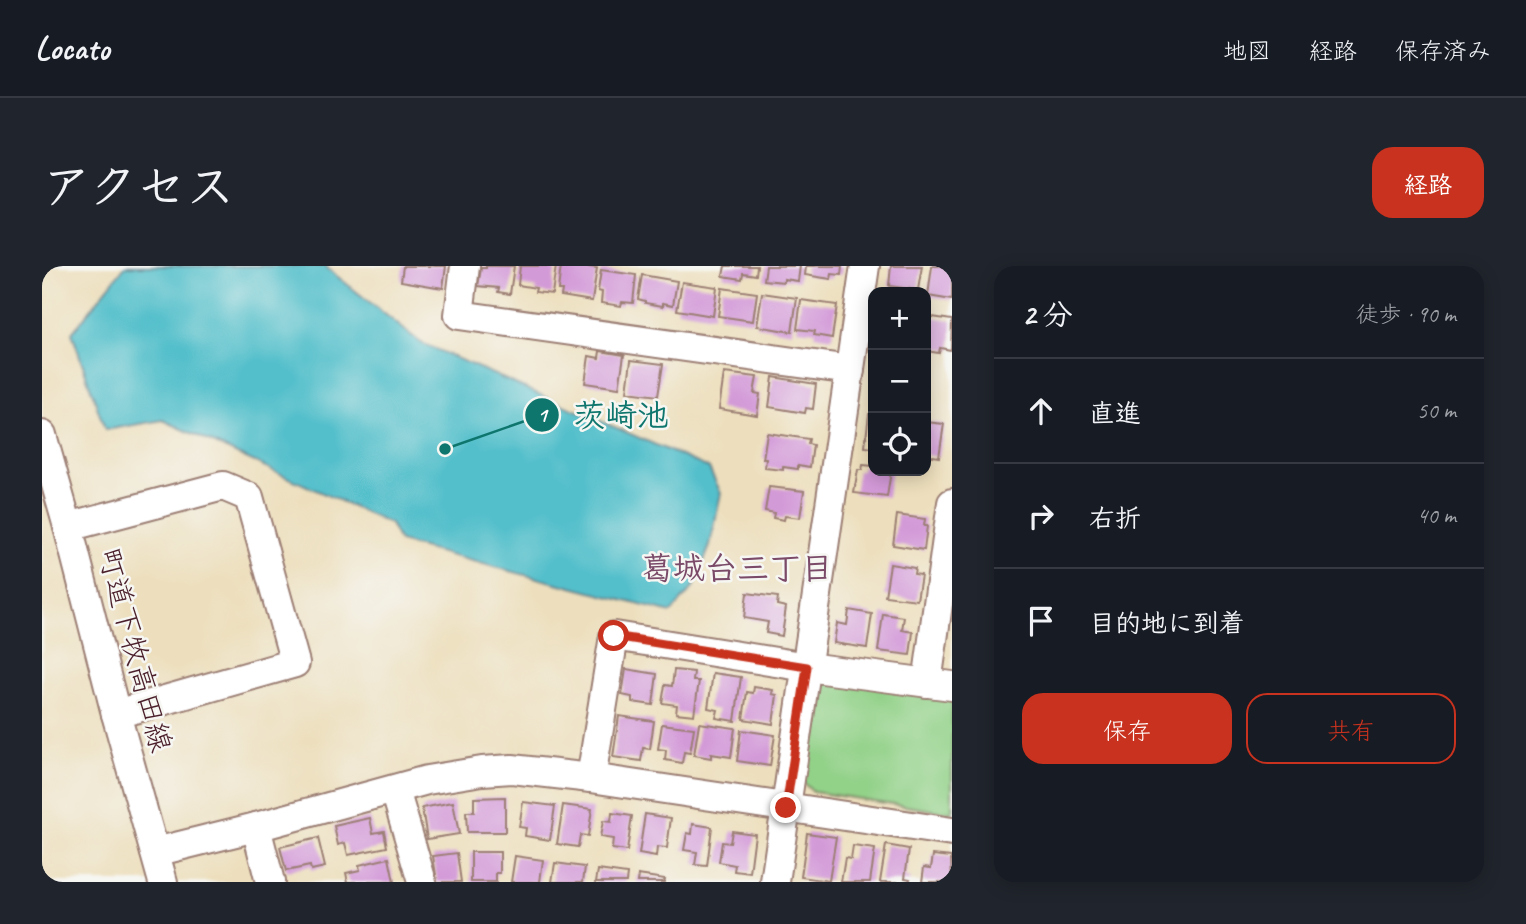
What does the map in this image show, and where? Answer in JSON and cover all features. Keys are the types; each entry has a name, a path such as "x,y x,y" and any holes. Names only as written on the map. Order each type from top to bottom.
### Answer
{"street":[{"path":"466,266 459,315 850,370"},
{"path":"775,882 865,266"},
{"name":"町道下牧高田線","path":"42,435 163,882"},
{"path":"68,527 223,486 249,497 295,663 116,714"},
{"path":"591,778 614,636 939,685 952,503"},
{"path":"155,852 427,780 512,769 591,778 952,832"},
{"path":"395,790 422,882"},
{"path":"256,827 270,882"}],"green space":[{"path":"831,679 952,698 952,813 813,792 801,781 817,692"}],"water":[{"path":"125,266 326,266 421,343 709,468 721,493 710,546 693,588 671,613 399,542 390,524 163,420 105,430 72,333"}],"building":[{"path":"403,266 446,266 443,288 401,281"},
{"path":"514,266 510,294 498,292 499,288 478,286 481,268"},
{"path":"520,266 556,266 552,294 535,292 536,288 518,285"},
{"path":"561,266 597,268 592,301 561,296 562,290 558,290"},
{"path":"725,266 757,266 756,275 743,273 742,279 723,276"},
{"path":"766,266 800,266 798,281 764,280"},
{"path":"806,266 842,266 841,275 832,274 831,279 805,275"},
{"path":"891,266 922,266 918,287 889,286"},
{"path":"932,266 952,266 952,300 931,296 929,287"},
{"path":"601,270 636,275 633,303 622,302 621,306 601,303 602,292 598,291"},
{"path":"642,275 677,281 673,305 645,303 638,299"},
{"path":"682,282 717,287 713,316 677,310"},
{"path":"722,288 757,293 753,321 718,316"},
{"path":"762,293 797,298 792,332 757,326"},
{"path":"801,300 837,305 832,338 814,335 815,331 797,329"},
{"path":"931,317 952,320 951,350 940,348 939,353 931,352"},
{"path":"600,351 624,355 619,388 585,383 589,356 599,358"},
{"path":"631,360 663,364 658,396 627,392"},
{"path":"724,373 757,377 754,393 760,394 757,415 719,409"},
{"path":"773,377 816,384 813,409 806,408 805,413 769,407"},
{"path":"868,422 868,447 865,447"},
{"path":"931,423 944,424 939,457 931,456"},
{"path":"767,433 809,439 808,444 813,445 810,467 798,465 798,469 783,467 783,470 765,468 766,459 763,459"},
{"path":"863,465 868,466 868,476 890,476 887,497 854,493 858,470 862,470"},
{"path":"769,487 804,491 800,518 773,518 774,513 765,511"},
{"path":"897,515 925,519 924,526 927,526 924,550 893,545"},
{"path":"890,564 915,568 914,574 921,575 917,600 885,596"},
{"path":"747,593 778,597 777,605 786,607 782,636 766,633 768,622 744,618"},
{"path":"849,610 872,614 867,648 834,643 837,623 847,625"},
{"path":"883,614 904,617 902,630 913,632 910,655 878,651"},
{"path":"626,669 657,674 653,705 632,702 632,697 622,695"},
{"path":"674,670 694,672 693,681 699,681 694,715 676,713 677,705 662,703 665,685 672,686"},
{"path":"713,673 741,677 735,721 716,718 718,710 708,708"},
{"path":"754,687 773,690 772,694 777,695 773,724 743,719 747,692 753,693"},
{"path":"619,716 654,721 650,749 643,748 641,761 613,757"},
{"path":"699,723 735,728 731,757 694,755"},
{"path":"662,724 694,728 690,753 684,752 682,763 665,760 666,750 658,749"},
{"path":"741,730 775,735 770,766 737,761"},
{"path":"505,797 505,832 467,832 466,812 474,812 474,798"},
{"path":"453,802 459,834 427,839 422,808"},
{"path":"523,802 555,806 550,840 525,836 526,828 519,827"},
{"path":"563,805 592,809 588,836 580,835 578,847 557,844"},
{"path":"612,813 632,816 627,851 612,849 613,839 600,837 603,821 611,822"},
{"path":"645,814 671,818 667,848 657,847 656,857 639,854"},
{"path":"370,818 373,833 384,831 387,847 348,855 345,843 338,845 334,826"},
{"path":"693,824 712,827 707,866 695,865 697,852 684,850 687,833 692,834"},
{"path":"732,831 755,834 750,873 734,871 735,865 719,862 722,842 730,843"},
{"path":"807,833 836,837 829,881 801,877"},
{"path":"318,838 325,867 311,870 310,866 286,871 280,847"},
{"path":"886,845 909,849 905,878 910,879 909,882 880,882"},
{"path":"853,846 875,849 870,882 841,882 845,858 851,859"},
{"path":"471,852 500,852 500,873 496,873 496,882 471,882"},
{"path":"457,853 461,882 437,882 433,856"},
{"path":"933,855 951,857 952,882 922,882 924,867 931,868"},
{"path":"515,856 543,860 540,882 511,882"},
{"path":"389,858 394,882 348,882 346,873 360,870 359,865"},
{"path":"555,863 585,867 583,882 552,882"},
{"path":"598,870 627,874 626,882 596,882"},
{"path":"638,875 665,879 664,882 637,882"}],"place":[{"name":"茨崎池","path":"445,449"}],"district":[{"name":"葛城台三丁目","path":"737,568"}],"route":[{"path":"614,636 807,667 786,808"}]}
